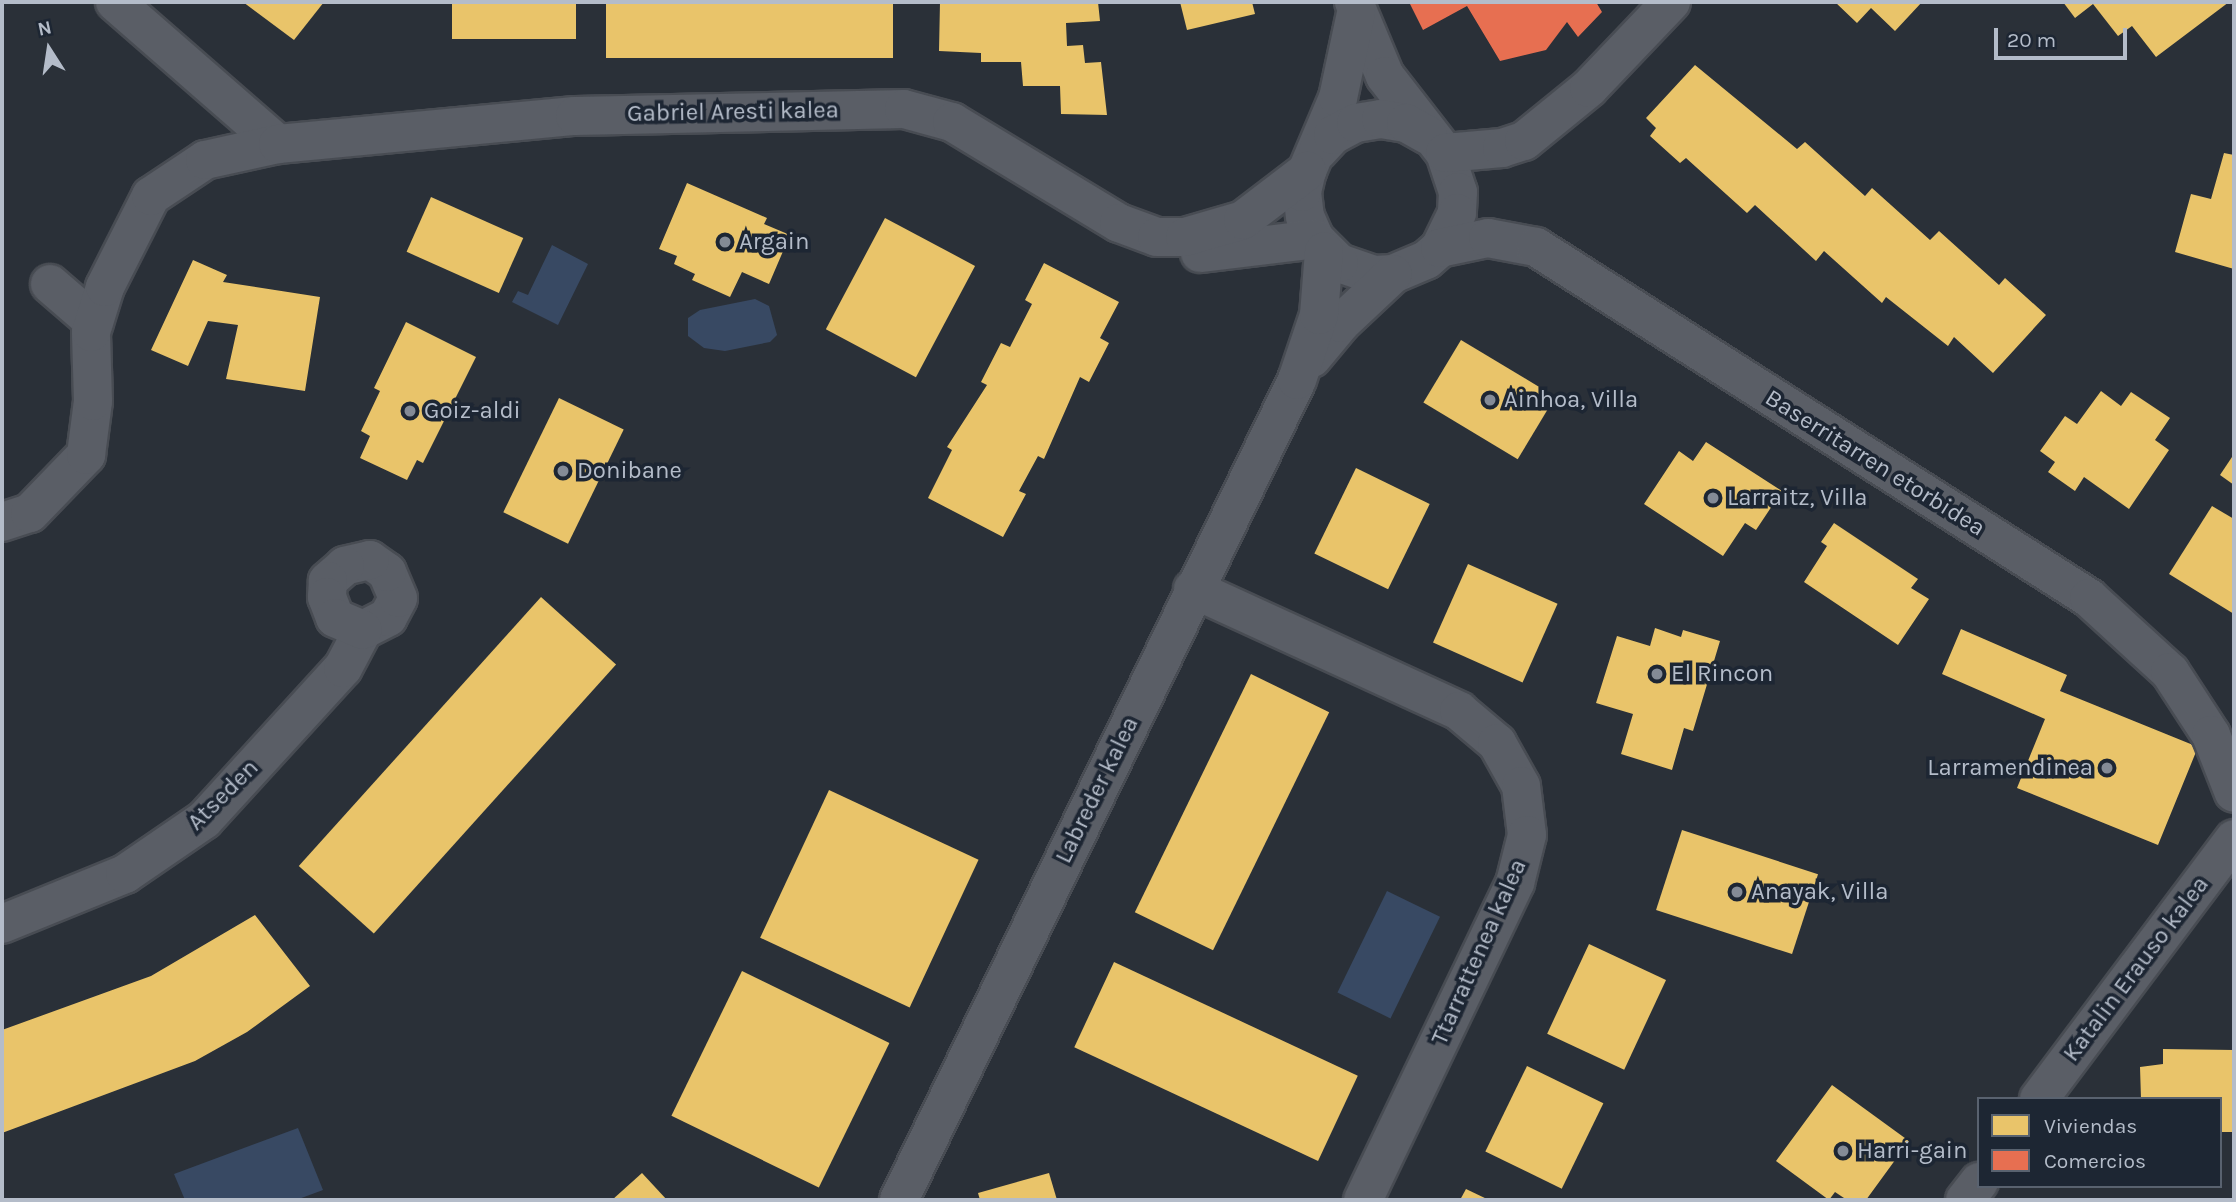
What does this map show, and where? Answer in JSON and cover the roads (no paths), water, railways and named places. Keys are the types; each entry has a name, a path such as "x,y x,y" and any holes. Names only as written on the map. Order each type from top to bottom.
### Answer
{"street":[{"path":"115,2 278,145"},
{"path":"1313,161 1334,135 1368,121 1406,123 1436,144 1502,148 1524,141 1589,88 1671,2"},
{"path":"1355,7 1385,76 1436,144 1458,192 1457,212 1440,248"},
{"path":"1320,245 1305,217 1303,192 1342,82 1355,7"},
{"name":"Gabriel Aresti kalea","path":"2,522 30,513 86,455 94,322 105,287 151,196 205,160 278,145 575,116 904,109 952,122 1119,223 1152,249 1320,245"},
{"name":"Gabriel Aresti kalea","path":"1152,249 1242,220 1313,161"},
{"name":"Baserritarren etorbidea","path":"1320,245 1356,271 1393,274 1426,260 1440,248 1488,238 1536,247 2089,598 2118,620 2170,672 2211,735 2234,793"},
{"name":"Labreder kalea","path":"899,1200 1193,589 1297,380 1319,316 1320,245"},
{"name":"Labreder kalea","path":"1297,380 1341,323 1393,274"},
{"path":"50,284 94,322"},
{"name":"Ttarrattenea kalea","path":"1193,589 1459,711 1497,743 1521,786 1527,835 1515,883 1363,1200"},
{"name":"Atseden","path":"2,924 125,874 204,820 343,668 363,630"},
{"name":"Katalin Erauso kalea","path":"2040,1097 2234,839"},
{"path":"1965,1200 1977,1185"}],"water":[{"path":"552,245 588,264 558,325 512,302 518,291 528,295"},
{"path":"755,299 769,306 777,335 770,342 725,351 704,348 688,336 688,318 700,310"},
{"path":"1387,891 1440,917 1390,1018 1337,993"},
{"path":"298,1128 323,1190 296,1200 185,1200 174,1174"}],"place":[{"name":"Argain","path":"725,242"},
{"name":"Ainhoa, Villa","path":"1490,400"},
{"name":"Goiz-aldi","path":"410,411"},
{"name":"Donibane","path":"563,471"},
{"name":"Larraitz, Villa","path":"1713,498"},
{"name":"El Rincon","path":"1657,674"},
{"name":"Larramendinea","path":"2107,768"},
{"name":"Anayak, Villa","path":"1737,892"},
{"name":"Harri-gain","path":"1843,1151"}]}
